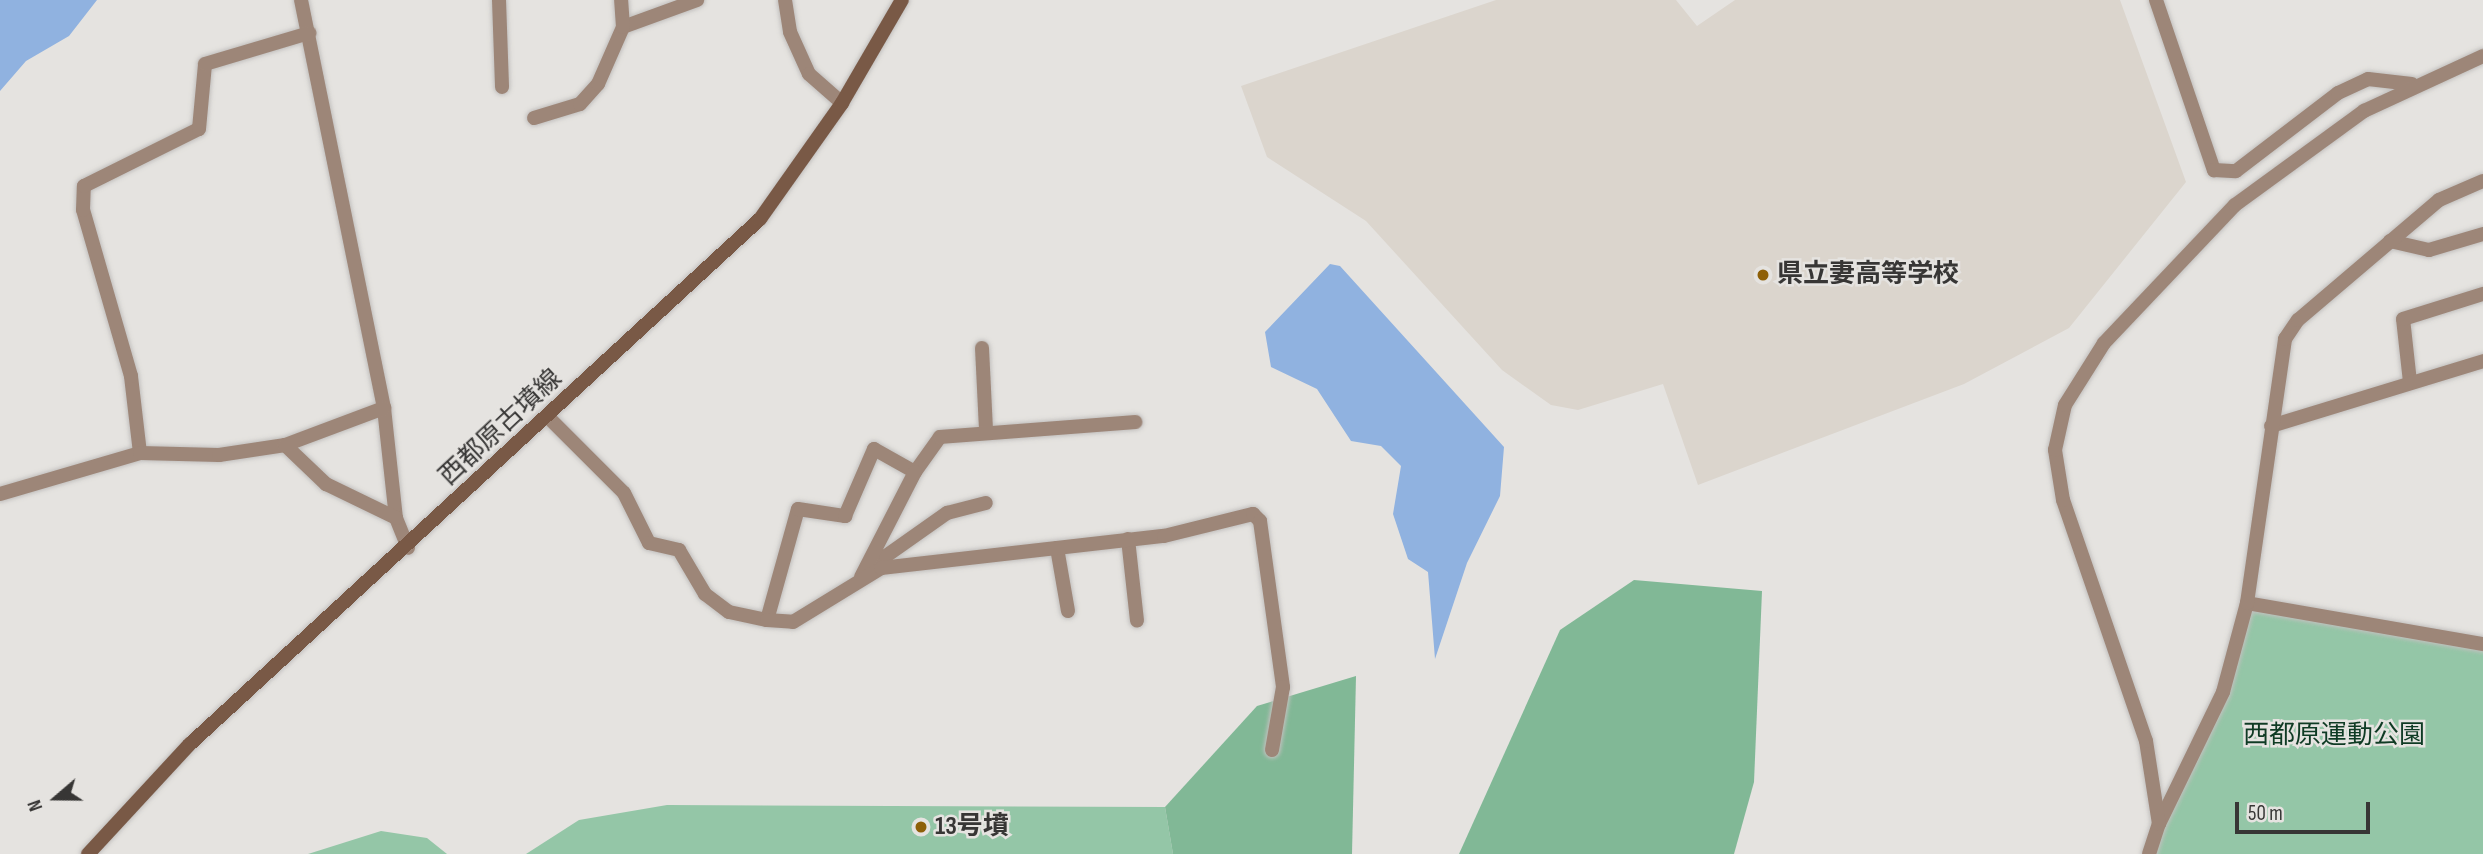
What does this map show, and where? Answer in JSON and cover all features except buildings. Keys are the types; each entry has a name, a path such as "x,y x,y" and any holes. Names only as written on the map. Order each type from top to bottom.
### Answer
{"main road":[{"name":"西都原古墳線","path":"88,854 190,744 408,548 760,219 842,103 902,0"}],"street":[{"path":"301,0 384,408 396,518 408,548"},
{"path":"499,0 502,87"},
{"path":"534,118 580,104 598,84 623,27 621,0"},
{"path":"623,27 697,0"},
{"path":"785,0 790,32 809,74 842,103"},
{"path":"2156,0 2214,170 2236,171 2337,93 2368,79 2412,84"},
{"path":"140,453 131,376 89,234 84,186 199,130 205,64 309,33"},
{"path":"2159,824 2146,741 2063,500 2055,450 2065,405 2104,343 2235,205 2317,141 2412,84 2483,56"},
{"path":"2149,854 2159,824 2223,692 2247,603 2285,339 2298,320 2439,200 2483,181"},
{"path":"2390,241 2429,250 2483,234"},
{"path":"2410,382 2403,319 2483,294"},
{"path":"982,348 986,429"},
{"path":"2271,426 2483,361"},
{"path":"0,494 140,453 219,455 285,445 384,408"},
{"path":"548,417 624,493 649,543 679,550 705,594 729,612 767,620 793,622 861,577 881,568 1128,539 1253,514 1260,521 1283,687 1272,750"},
{"path":"861,577 915,472 940,437 986,429 1135,422"},
{"path":"285,445 326,484 396,518"},
{"path":"767,620 798,509 845,516 874,449 915,472"},
{"path":"881,568 886,556 947,513 986,503"},
{"path":"1128,539 1137,621"},
{"path":"1057,548 1068,611"},
{"path":"2247,603 2483,644"}],"shaded area":[{"name":"県立妻高等学校","path":"1496,0 1676,0 1697,26 1735,0 2120,0 2186,182 2069,328 1964,384 1698,485 1663,384 1578,410 1551,405 1502,370 1366,221 1267,157 1241,86"}],"green space":[{"path":"1634,580 1762,591 1754,782 1734,854 1459,854 1560,630"},
{"name":"西都原運動公園","path":"2247,603 2483,644 2483,854 2149,854 2223,692"},
{"path":"1356,676 1352,854 1173,854 1165,807 1257,706"},
{"path":"667,805 1165,807 1173,854 526,854 579,820"},
{"path":"381,831 427,838 447,854 308,854"}],"water":[{"path":"0,0 97,0 69,36 26,61 0,91"},
{"path":"1330,264 1340,266 1504,447 1500,496 1467,563 1435,659 1428,572 1408,559 1393,514 1401,466 1381,446 1351,441 1317,389 1271,367 1265,332"}],"place":[{"name":"県立妻高等学校","path":"1763,275"},
{"name":"13号墳","path":"921,827"}]}
